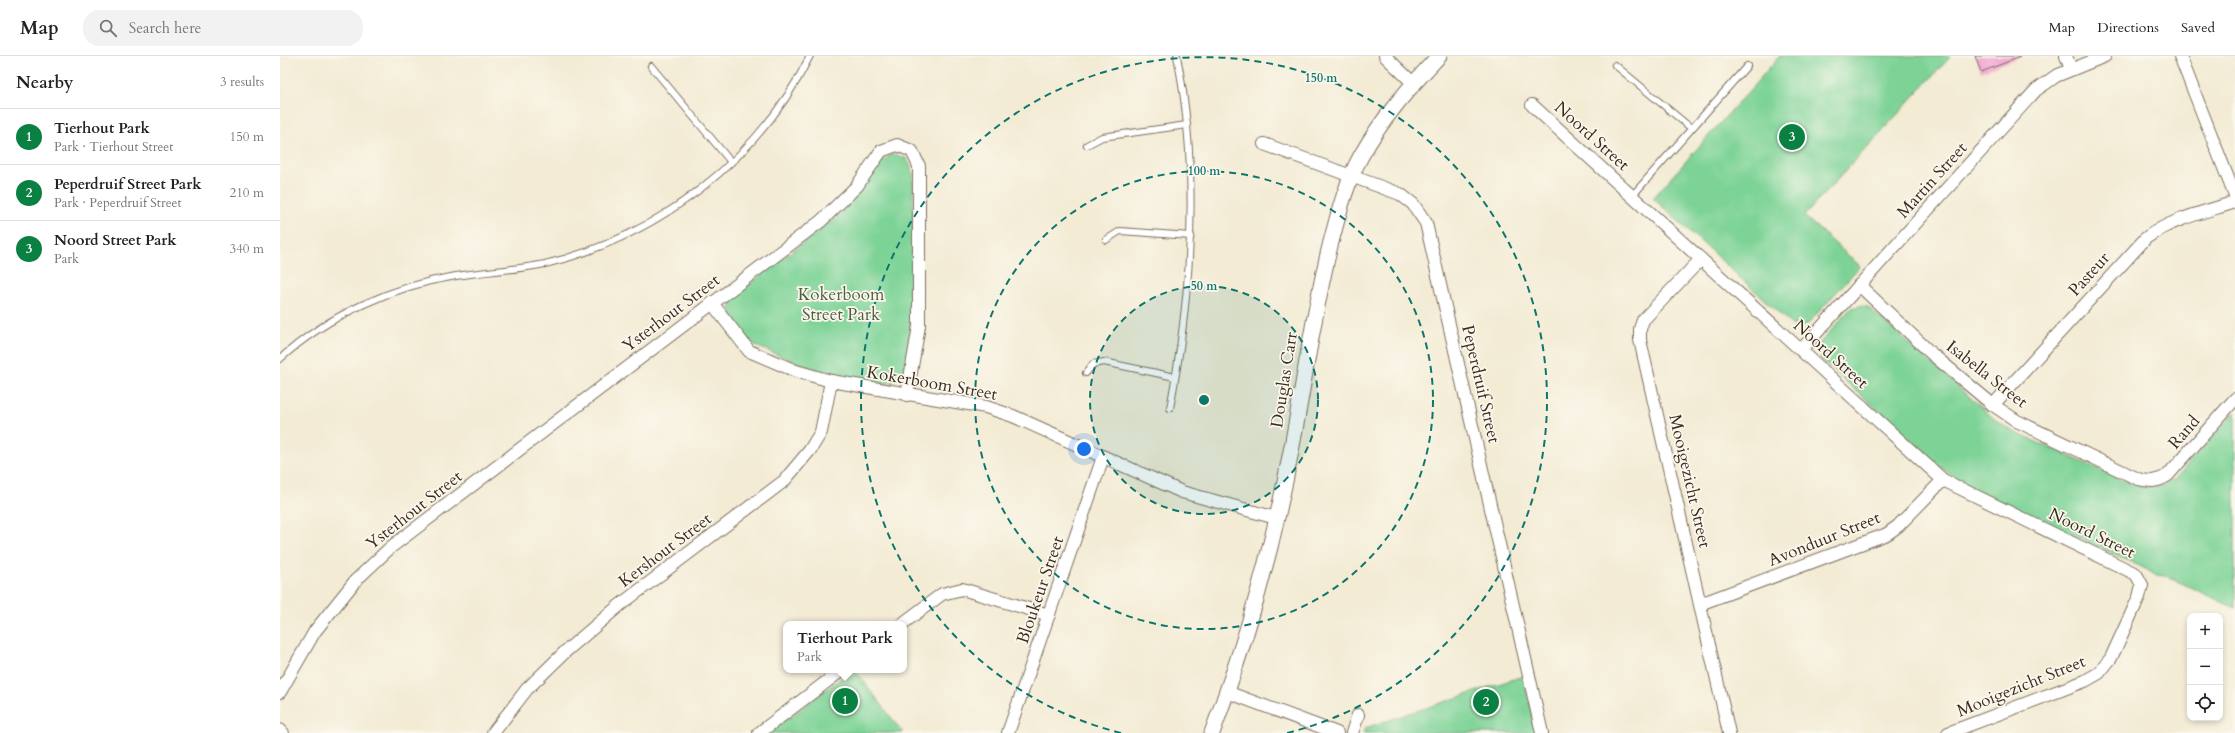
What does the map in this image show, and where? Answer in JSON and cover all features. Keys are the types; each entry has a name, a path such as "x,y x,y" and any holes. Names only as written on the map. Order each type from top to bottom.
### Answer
{"street":[{"path":"1385,56 1414,84"},
{"name":"Douglas Carr","path":"1212,733 1227,692 1256,597 1276,518 1292,445 1316,300 1336,222 1351,176 1379,128 1414,84 1439,56"},
{"path":"2066,56 2071,69"},
{"name":"Martin Street","path":"1801,350 2036,90 2045,83 2071,69 2105,56"},
{"path":"2180,56 2235,196"},
{"name":"Noord Street","path":"1532,106 1943,480 2129,568 2140,580"},
{"name":"Peperdruif Street","path":"1264,144 1400,194 1413,204 1426,223 1542,733"},
{"name":"Ysterhout Street","path":"280,692 315,631 356,580 391,547 821,221 856,186 881,151 891,145 908,147 916,155 919,166 919,326 907,396"},
{"name":"Pasteur","path":"1993,405 2146,238 2156,230 2235,202"},
{"name":"Mooigezicht Street","path":"1701,259 1643,320 1640,329 1642,348 1729,733"},
{"name":"Isabella Street","path":"1859,285 1933,354 1993,405 2017,421 2138,479 2155,481"},
{"name":"Kokerboom Street","path":"712,303 741,343 754,354 796,372 831,381 907,396 986,407 1013,416 1182,492 1276,518"},
{"name":"Kershout Street","path":"493,733 527,689 572,646 620,605 784,481 810,450 821,432 831,381"},
{"name":"Rand","path":"2155,481 2162,480 2168,475 2235,399"},
{"name":"Bloukeur Street","path":"1008,733 1103,457"},
{"name":"Avonduur Street","path":"1700,604 1887,534 1898,526 1943,480"},
{"name":"Mooigezicht Street","path":"1952,732 2085,682 2099,673 2111,658 2139,597 2142,585 2140,580"},
{"path":"906,621 942,594 962,589 1049,614"},
{"path":"759,733 838,673"},
{"path":"1227,692 1337,733"},
{"path":"1352,733 1358,715"},
{"path":"280,730 283,733"}],"lane":[{"path":"280,359 291,349 333,320 370,301 421,284 456,276 544,264 623,236 648,224 696,194 731,162 763,128 787,95 810,56"},
{"path":"1170,408 1189,274 1192,200 1187,125 1177,56"},
{"path":"1615,65 1691,128"},
{"path":"651,66 731,162"},
{"path":"1632,196 1747,66"},
{"path":"1087,145 1102,137 1187,125"},
{"path":"1106,240 1120,231 1191,236"},
{"path":"1086,374 1093,364 1104,362 1175,377"}],"green space":[{"path":"1780,56 1951,56 1804,216 1860,266 1807,325 1800,327 1792,325 1653,198"},
{"name":"Kokerboom Street Park","path":"891,155 897,155 907,159 913,172 913,312 905,369 897,380 883,385 828,375 756,346 745,337 733,319 730,305 732,298 840,214 882,161"},
{"path":"1860,306 1868,307 1999,423 2016,433 2137,486 2158,487 2174,480 2235,412 2235,608 2166,576 2155,575 2146,569 1963,484 1942,468 1821,359 1818,351 1820,343 1851,308"},
{"path":"848,673 857,673 903,733 769,733"},
{"path":"1523,676 1536,733 1363,733 1365,728"}],"building":[{"path":"1975,56 2019,56 2020,57 1981,72"}],"place":[{"name":"Noord Street Park","path":"1792,137"},
{"name":"Tierhout Park","path":"845,701"},
{"name":"Peperdruif Street Park","path":"1486,702"}]}
